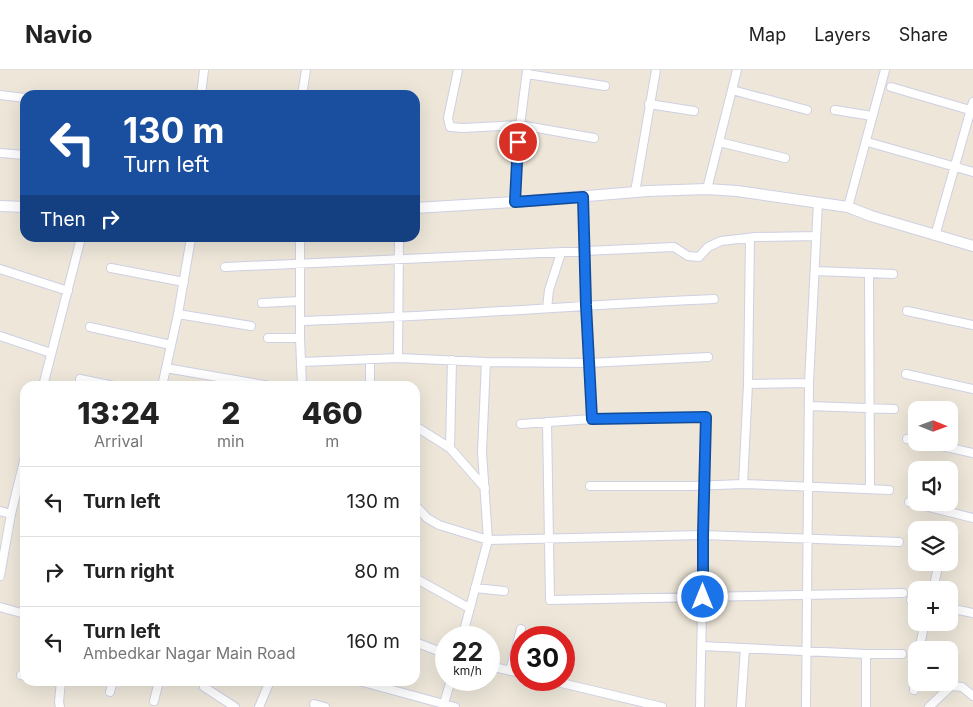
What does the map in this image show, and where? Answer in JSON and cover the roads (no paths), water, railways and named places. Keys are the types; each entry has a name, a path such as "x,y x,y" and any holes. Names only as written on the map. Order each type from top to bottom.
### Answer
{"street":[{"path":"202,90 204,70"},
{"path":"303,90 306,70"},
{"path":"635,192 656,70"},
{"path":"707,189 737,70"},
{"path":"848,207 885,70"},
{"path":"455,71 448,118 450,127 520,125 594,138"},
{"path":"515,202 520,125 527,72 605,86"},
{"path":"891,87 972,108 935,236"},
{"path":"732,90 806,110"},
{"path":"0,95 20,97"},
{"path":"649,104 694,111"},
{"path":"835,110 872,116"},
{"path":"719,142 785,158"},
{"path":"871,143 973,172"},
{"path":"0,153 20,155"},
{"path":"420,208 635,192 707,189 749,192 848,207 935,236 973,246"},
{"path":"583,197 592,419"},
{"path":"806,707 809,383 818,202"},
{"path":"0,206 20,207"},
{"path":"225,268 674,247 688,256 699,257 708,247 721,241 816,236"},
{"path":"743,484 748,384 750,238"},
{"path":"44,381 80,242"},
{"path":"163,381 178,314 190,242"},
{"path":"300,242 302,381"},
{"path":"398,358 399,242"},
{"path":"547,308 549,290 561,252"},
{"path":"111,268 184,282"},
{"path":"0,269 68,290"},
{"path":"815,271 893,274"},
{"path":"869,273 870,489"},
{"path":"300,321 398,318 586,305 714,299"},
{"path":"262,303 300,301"},
{"path":"908,311 973,325"},
{"path":"178,314 251,326"},
{"path":"90,327 171,345"},
{"path":"0,336 51,353"},
{"path":"268,338 300,338"},
{"path":"302,362 398,358 486,362 589,363 708,357"},
{"path":"370,360 370,381"},
{"path":"450,448 452,360"},
{"path":"465,626 488,540 482,452 486,362"},
{"path":"166,368 241,381"},
{"path":"906,374 973,389"},
{"path":"80,379 90,381"},
{"path":"748,384 809,383"},
{"path":"809,406 894,409"},
{"path":"521,424 592,419 706,417 700,707"},
{"path":"547,422 550,600 903,593"},
{"path":"420,429 450,448 485,488"},
{"path":"958,450 973,454"},
{"path":"0,576 11,514 20,477"},
{"path":"590,486 743,484 889,490"},
{"path":"420,510 427,518 439,525 488,540 703,535 899,542"},
{"path":"0,511 11,514"},
{"path":"945,511 973,518"},
{"path":"420,581 469,608"},
{"path":"476,588 504,591"},
{"path":"0,607 20,613"},
{"path":"958,610 973,613"},
{"path":"420,644 435,650"},
{"path":"702,646 902,654"},
{"path":"741,706 745,648"},
{"path":"866,654 866,707"},
{"path":"500,669 510,671"},
{"path":"60,707 61,686"},
{"path":"110,692 112,686"},
{"path":"154,701 158,686"},
{"path":"204,686 235,707"},
{"path":"259,707 268,686"},
{"path":"377,686 455,707"},
{"path":"928,707 951,686 962,687 973,696"},
{"path":"575,687 662,707"},
{"path":"444,705 448,691"},
{"path":"314,704 325,707"}]}
